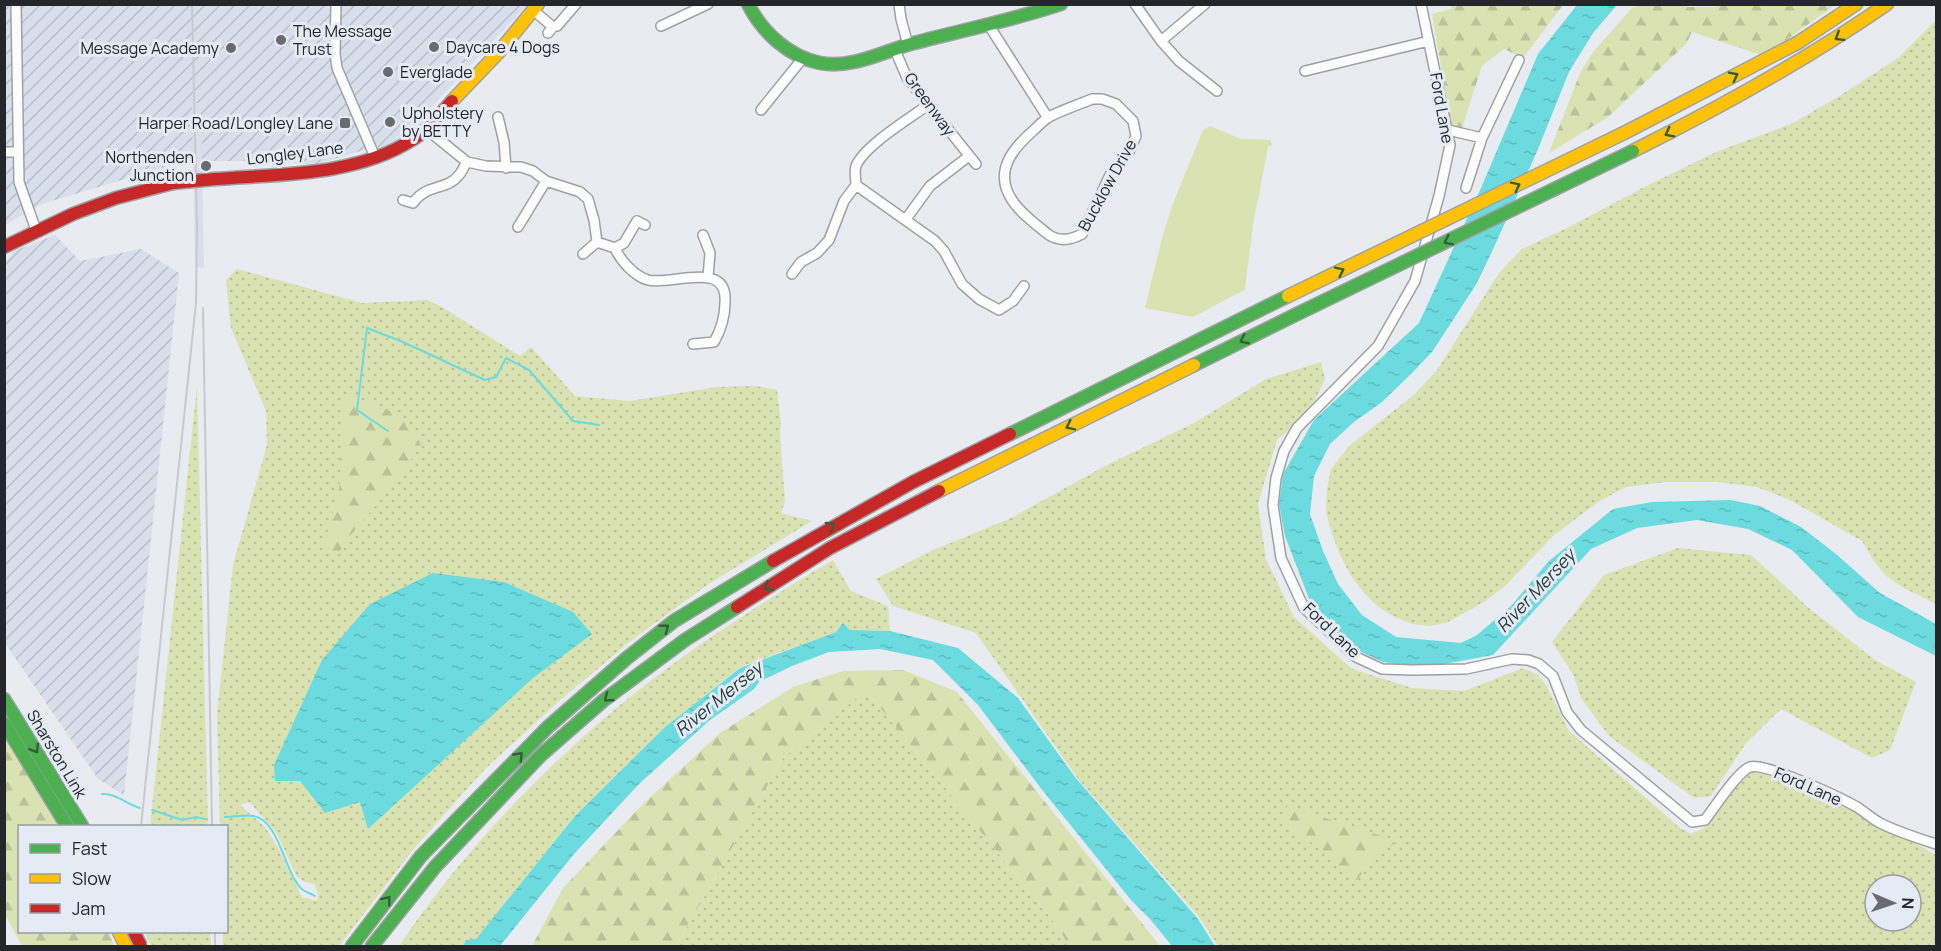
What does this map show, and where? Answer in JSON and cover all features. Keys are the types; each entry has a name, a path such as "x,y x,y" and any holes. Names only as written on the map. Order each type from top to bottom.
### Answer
{"main road":[{"path":"748,4 761,26 782,46 815,62 843,65 858,63 908,45 988,24 1031,9 1061,4"},
{"path":"352,946 422,855 548,727 627,658 674,621 765,565 913,482 1626,132 1799,42 1856,4"},
{"path":"372,946 435,867 541,755 604,700 695,634 830,548 925,498 1725,105 1855,27 1887,4"},
{"name":"Longley Lane","path":"4,248 36,230 73,214 112,200 173,183 329,169 402,147 415,139 499,52 536,7"},
{"name":"Sharston Link","path":"4,699 81,825"},
{"name":"Sharston Link","path":"4,723 66,825"},
{"path":"384,946 435,867"}],"street":[{"path":"16,4 20,182 36,230"},
{"path":"336,4 336,62 375,157"},
{"path":"536,7 551,30 576,4"},
{"path":"661,26 708,4"},
{"path":"899,4 908,45"},
{"path":"1135,4 1161,41 1179,61 1217,91"},
{"path":"1161,41 1205,4"},
{"name":"Ford Lane","path":"1421,4 1450,145 1439,196 1415,281 1378,346 1297,428 1284,452 1276,478 1273,505 1281,558 1304,608 1356,657 1382,669 1466,669 1512,659 1528,660 1539,664 1553,676 1566,711 1581,730 1692,822 1705,820 1743,771 1752,766 1760,766 1796,779 1857,807 1877,822 1897,831 1936,844"},
{"path":"988,24 1048,118"},
{"path":"1305,71 1429,41"},
{"name":"Greenway","path":"895,50 908,78 976,164"},
{"path":"761,110 803,58"},
{"path":"1466,188 1482,138 1519,60"},
{"name":"Bucklow Drive","path":"1092,99 1102,99 1116,104 1128,114 1136,130 1134,143 1110,175 1082,234 1069,239 1056,239 1049,235 1013,202 1006,187 1005,170 1012,151 1048,118 1092,99"},
{"path":"792,274 801,262 817,253 829,240 844,201 856,185 855,172 862,157 883,137 928,105"},
{"path":"498,117 504,142 506,168"},
{"path":"425,128 467,162 506,168 521,167 533,171 546,181 580,192 588,199 597,242"},
{"path":"1448,130 1482,138"},
{"path":"4,152 18,152"},
{"path":"906,219 930,186 969,156"},
{"path":"403,200 413,203 418,195 428,189 446,185 458,177 467,162"},
{"path":"518,227 546,181"},
{"path":"856,185 935,241 944,250 962,284 979,299 999,310 1013,301 1024,286"},
{"path":"597,242 615,248 624,243 637,221 645,225"},
{"path":"703,235 710,253 708,277"},
{"path":"583,254 597,242"},
{"path":"615,248 618,256 637,275 647,280 708,277 717,279 723,286 725,294 720,331 714,342 693,344"}],"shaded area":[{"path":"5,5 527,5 397,144 361,151 314,165 269,161 210,161 165,167 42,204 5,225"},
{"path":"192,103 201,103 204,268 195,267"},
{"path":"55,235 80,261 141,249 179,273 124,795 98,779 5,643 5,262 14,251"}],"green space":[{"path":"1644,4 1683,4 1688,7 1716,7 1718,4 1835,5 1764,56 1692,32 1686,44 1608,117 1549,153 1580,73 1593,52 1632,8"},
{"path":"1452,5 1563,5 1523,58 1504,49 1482,66 1462,128 1451,125 1432,14 1451,9"},
{"path":"1936,20 1936,604 1902,587 1885,575 1862,541 1788,499 1757,487 1718,482 1666,482 1626,487 1598,502 1553,536 1505,586 1484,602 1446,623 1429,626 1412,624 1378,607 1351,576 1332,534 1326,512 1331,469 1349,446 1415,394 1437,370 1499,273 1522,249 1716,152 1793,123 1838,97 1898,58"},
{"path":"1210,126 1241,139 1271,140 1272,145 1268,147 1253,225 1246,289 1193,317 1145,308 1172,206 1203,130"},
{"path":"237,269 362,303 427,300 520,356 531,347 575,396 630,401 716,387 756,386 777,390 785,502 781,513 812,521 710,583 633,639 558,702 484,770 416,846 339,946 223,946 223,933 228,933 228,825 220,825 217,714 233,565 267,445 266,411 231,328 226,280","holes":["249,802 276,832 297,877 315,884 317,901 302,897 265,827 240,805"]},
{"path":"1321,362 1325,379 1310,411 1277,440 1258,504 1266,559 1294,617 1352,669 1412,688 1464,691 1523,668 1538,675 1546,685 1569,731 1679,827 1691,834 1703,829 1711,820 1744,774 1757,769 1786,778 1857,810 1936,855 1936,946 1218,946 1199,917 1078,779 976,633 893,606 876,579 931,551 1009,519 1103,467 1194,423 1266,379"},
{"path":"197,386 208,825 150,825"},
{"path":"348,395 387,409 411,425 421,445 393,485 349,537 337,556 324,545 339,489 342,397"},
{"path":"1678,548 1751,555 1810,609 1875,660 1916,682 1890,750 1872,758 1781,709 1746,743 1711,796 1694,798 1609,736 1581,698 1573,674 1552,642 1604,575"},
{"path":"833,560 851,591 888,606 890,631 850,630 843,624 836,632 740,667 664,728 575,816 476,939 464,946 399,946 476,845 566,752 630,697 703,642"},
{"path":"903,670 957,692 1160,946 1069,946 1058,927 866,690 783,758 676,946 532,946 563,888 642,805 720,733 793,687 843,671"},
{"path":"866,690 1058,927 1069,946 676,946 783,758"},
{"path":"5,739 58,825 18,825 18,933 109,933 114,946 22,946 5,915"},
{"path":"1287,806 1398,841 1376,856 1355,882 1319,847 1283,826"},
{"path":"145,933 210,933 211,946 151,946"}],"water":[{"name":"River Mersey","path":"1577,5 1617,5 1593,33 1569,72 1538,149 1477,283 1432,352 1382,402 1354,422 1330,444 1314,476 1310,514 1338,584 1362,615 1396,637 1461,643 1477,635 1511,606 1549,561 1613,509 1652,502 1731,500 1760,506 1801,527 1880,593 1936,624 1936,656 1858,617 1792,550 1748,529 1697,520 1637,528 1591,549 1493,655 1422,668 1383,662 1359,651 1311,604 1285,536 1279,504 1283,474 1314,420 1419,323 1481,188 1538,54"},
{"path":"433,573 504,582 573,612 592,634 533,678 368,829 360,802 325,813 300,781 275,781 274,765 322,660 370,604"},
{"name":"River Mersey","path":"843,623 850,630 890,631 958,648 1018,698 1075,777 1198,919 1215,946 1172,946 1131,900 1043,791 978,705 933,660 880,649 829,652 759,682 754,689 710,720 639,784 574,854 500,946 463,946 466,940 476,939 575,816 664,728 740,668 836,632"}],"waterway":[{"path":"388,431 357,410 367,328 485,380 496,377 506,358 529,370 573,421 599,425"},
{"path":"102,794 116,797 140,808"},
{"path":"152,810 182,820 196,817 205,819"},
{"path":"225,817 251,815 263,820 276,838 297,883 303,890 315,896"}],"railway":[{"path":"141,825 196,303 197,228 192,4"},
{"path":"203,308 212,825"},
{"path":"133,946 135,933"},
{"path":"215,933 215,946"}],"traffic: fast":[{"path":"748,4 761,24 787,49 809,60 832,64 844,64 868,58 914,43 1061,4"},
{"path":"1297,314 1633,151"},
{"path":"1010,434 1288,296"},
{"path":"1194,365 1297,314"},
{"path":"352,946 421,856 548,727 627,658 674,621 773,561"},
{"path":"372,946 435,867 541,755 604,700 685,640 737,607"},
{"path":"4,699 81,825"},
{"path":"4,723 66,825"}],"traffic: slow":[{"path":"452,101 499,52 538,4"},
{"path":"1626,132 1799,42 1856,4"},
{"path":"1633,151 1763,82 1887,4"},
{"path":"1288,296 1626,132"},
{"path":"939,491 1194,365"},
{"path":"120,933 126,946"}],"traffic: jam":[{"path":"215,179 317,171 366,161 390,152 418,136 452,101"},
{"path":"173,183 215,179"},
{"path":"4,247 73,214 116,198 173,183"},
{"path":"773,561 913,482 1010,434"},
{"path":"737,607 830,548 939,491"},
{"path":"134,933 141,946"}],"place":[{"name":"The Message Trust","path":"281,40"},
{"name":"Daycare 4 Dogs","path":"434,47"},
{"name":"Message Academy","path":"231,48"},
{"name":"Everglade","path":"388,72"},
{"name":"Upholstery by BETTY","path":"390,122"},
{"name":"Harper Road/Longley Lane","path":"345,123"},
{"name":"Northenden Junction","path":"206,166"}]}
